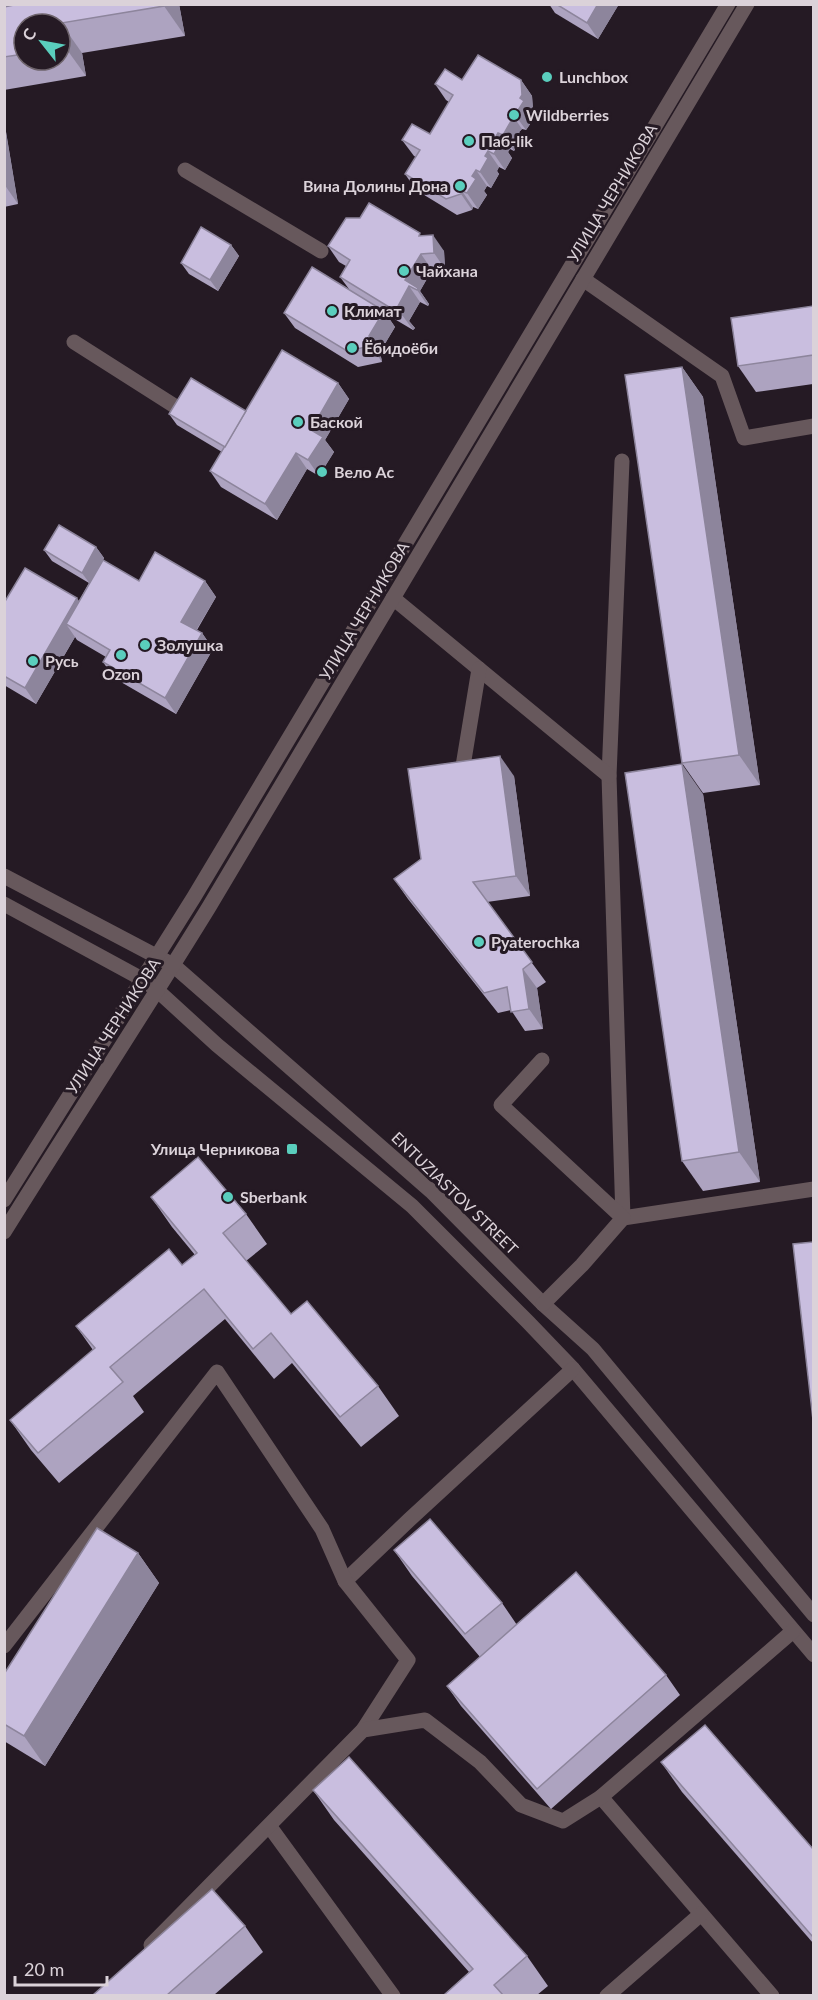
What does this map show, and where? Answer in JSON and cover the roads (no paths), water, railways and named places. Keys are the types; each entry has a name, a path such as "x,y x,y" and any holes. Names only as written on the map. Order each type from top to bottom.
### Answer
{"street":[{"name":"УЛИЦА ЧЕРНИКОВА","path":"4,1200 157,957 728,4"},
{"name":"УЛИЦА ЧЕРНИКОВА","path":"4,1232 158,991 747,4"},
{"path":"185,170 321,251"},
{"path":"583,279 722,376 744,438 813,426"},
{"path":"74,342 173,405"},
{"path":"622,461 609,776 623,1218"},
{"path":"393,598 609,776"},
{"path":"463,766 479,669"},
{"name":"ENTUZIASTOV STREET","path":"4,876 173,965 431,1191 543,1304 593,1349 813,1615"},
{"path":"4,904 142,979 217,1045 412,1206 573,1369 813,1655"},
{"path":"542,1060 501,1105 623,1218"},
{"path":"543,1304 582,1265 623,1218 813,1189"},
{"path":"345,1581 573,1369"},
{"path":"4,1646 217,1372 322,1529 345,1581 408,1660 363,1731 143,1953"},
{"path":"363,1731 425,1720 480,1762 521,1805 563,1821 601,1797 793,1631"},
{"path":"601,1797 772,1995"},
{"path":"270,1827 393,1995"},
{"path":"607,1995 701,1914"}],"place":[{"name":"Lunchbox","path":"547,77"},
{"name":"Wildberries","path":"514,115"},
{"name":"Паб-lik","path":"469,141"},
{"name":"Вина Долины Дона","path":"460,186"},
{"name":"Чайхана","path":"404,271"},
{"name":"Климат","path":"332,311"},
{"name":"Ёбидоёби","path":"352,348"},
{"name":"Баской","path":"298,422"},
{"name":"Вело Ас","path":"322,472"},
{"name":"Золушка","path":"145,645"},
{"name":"Ozon","path":"121,655"},
{"name":"Русь","path":"33,661"},
{"name":"Pyaterochka","path":"479,942"},
{"name":"Улица Черникова","path":"292,1149"},
{"name":"Sberbank","path":"228,1197"}]}
